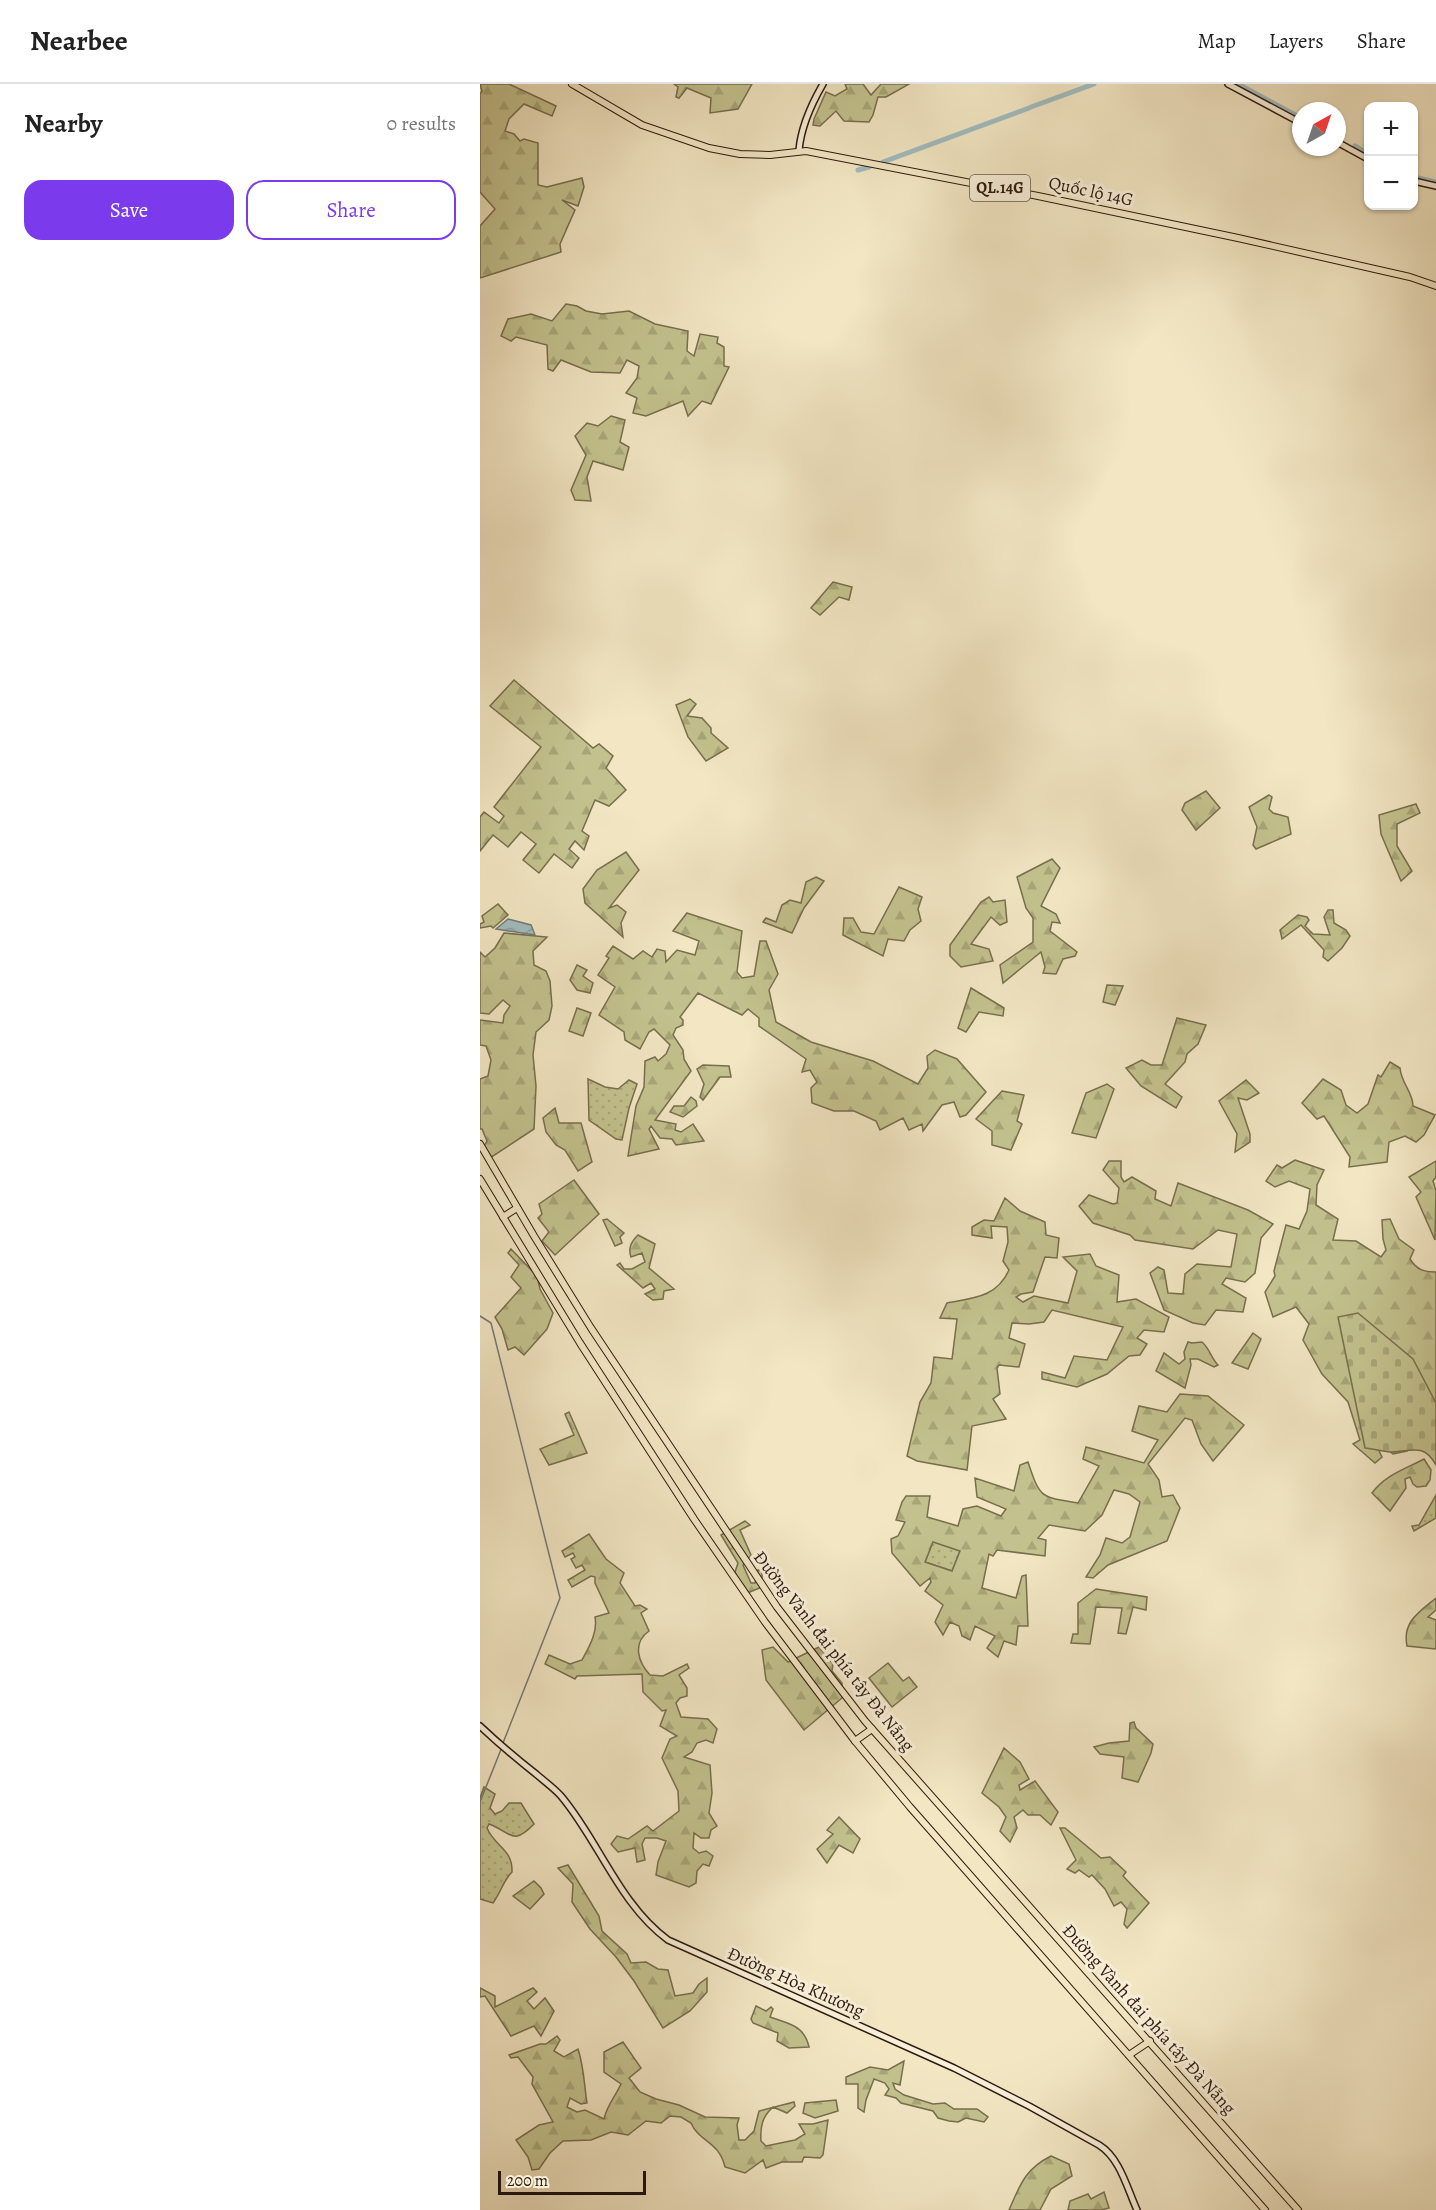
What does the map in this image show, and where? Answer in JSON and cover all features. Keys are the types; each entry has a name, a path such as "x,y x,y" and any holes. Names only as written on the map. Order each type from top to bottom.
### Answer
{"main road":[{"name":"Quốc lộ 14G","path":"572,84 642,125 709,148 770,155 799,150 1227,235 1410,277 1436,286"},
{"name":"Đường Vành đai phía tây Đà Nẵng","path":"480,1144 591,1328 777,1608 872,1729 1298,2210"},
{"name":"Đường Vành đai phía tây Đà Nẵng","path":"480,1179 580,1343 694,1519 765,1622 855,1741 910,1807 1265,2210"},
{"path":"503,1217 517,1208"},
{"path":"855,1741 872,1729"},
{"path":"1129,2055 1150,2041"}],"street":[{"path":"799,150 813,102 824,84"},
{"path":"1228,84 1292,118"},
{"path":"1346,147 1364,157"},
{"path":"1418,182 1436,186"},
{"name":"Đường Hòa Khương","path":"480,1726 560,1794 595,1842 611,1872 639,1912 657,1932 668,1940 954,2068 1099,2145 1108,2151 1115,2161 1137,2210"}],"green space":[{"path":"480,84 509,84 556,106 552,116 524,104 509,119 505,131 514,134 520,141 524,139 538,143 538,185 547,187 582,178 584,187 578,206 562,200 575,210 560,244 561,252 480,278 480,226 495,209 480,192 480,94 482,91"},
{"path":"674,84 752,84 738,109 710,113 711,98 687,88 679,98 676,97 678,87"},
{"path":"845,84 863,84 871,95 881,84 909,84 886,97 878,97 869,122 844,121 836,111 820,126 813,125 826,92 835,96 847,89"},
{"path":"566,304 602,314 629,311 655,324 688,331 687,351 694,356 700,334 718,337 717,343 724,347 724,366 729,367 711,404 702,401 688,416 683,401 646,416 633,413 637,398 626,393 637,378 639,366 627,360 620,373 591,372 561,360 553,371 548,369 547,345 516,337 511,341 501,336 508,319 531,314 552,321"},
{"path":"611,416 625,420 620,442 629,447 623,470 593,461 587,477 591,501 575,500 571,490 586,455 575,436 587,423 598,426"},
{"path":"833,582 852,587 849,600 839,597 820,615 811,608"},
{"path":"514,680 593,748 599,744 613,756 606,768 626,790 609,806 595,800 582,831 589,836 584,850 575,841 569,849 579,858 572,868 554,854 539,873 523,860 536,844 521,832 508,847 493,835 480,851 480,817 484,812 499,823 504,816 494,807 541,747 490,706"},
{"path":"690,699 696,704 687,716 702,718 711,728 711,733 728,748 706,761 688,737 676,705"},
{"path":"1206,791 1220,808 1196,830 1182,810 1185,803"},
{"path":"1269,795 1272,797 1269,809 1273,813 1288,817 1291,834 1256,849 1253,845 1257,827 1249,807"},
{"path":"1416,804 1420,813 1397,824 1397,846 1412,871 1401,881 1381,834 1379,815"},
{"path":"626,852 639,870 609,908 617,905 626,912 621,923 623,937 585,903 583,889 597,870"},
{"path":"1052,859 1060,868 1041,906 1056,914 1060,923 1052,922 1050,931 1077,952 1075,956 1063,959 1056,974 1043,973 1045,967 1041,952 1003,983 1000,965 1033,942 1033,918 1026,908 1017,877"},
{"path":"816,877 824,881 804,908 792,933 763,922 766,918 776,922 782,905 790,900 801,903 806,882"},
{"path":"899,887 922,897 918,909 921,921 910,930 904,941 888,939 883,956 843,935 844,918 853,918 861,932 874,934"},
{"path":"989,897 993,902 1005,900 1007,922 1000,925 991,917 971,944 989,949 993,961 961,967 950,956 950,945 981,902"},
{"path":"498,904 508,915 493,928 491,926 480,928 480,924 484,922 482,916"},
{"path":"1328,910 1333,910 1334,923 1346,930 1350,936 1342,948 1328,961 1323,957 1324,950 1301,925 1282,939 1280,930 1298,915 1307,917 1309,920 1305,926 1313,934 1330,935 1324,917"},
{"path":"687,913 742,931 737,972 742,978 754,976 760,941 766,941 778,974 769,990 776,1022 811,1042 873,1061 918,1084 928,1068 927,1056 935,1050 957,1059 986,1092 966,1115 960,1117 954,1102 942,1105 923,1131 922,1124 909,1130 903,1118 880,1130 876,1121 854,1111 834,1111 812,1103 811,1088 817,1082 810,1070 802,1072 806,1059 759,1026 759,1018 748,1009 742,1015 698,993 680,1017 683,1025 676,1028 673,1035 683,1050 684,1059 691,1071 655,1120 676,1124 675,1130 681,1132 693,1124 704,1141 676,1145 672,1139 660,1138 651,1126 649,1129 659,1149 628,1156 636,1106 644,1087 645,1061 655,1057 658,1061 666,1054 670,1045 654,1029 649,1032 640,1049 625,1040 624,1032 599,1015 615,987 598,975 609,958 606,956 613,946 633,959 643,951 652,957 657,949 665,951 666,962 677,950 695,955 699,941 673,931"},
{"path":"504,933 547,937 533,951 534,965 546,971 550,981 552,1006 549,1020 536,1032 533,1055 536,1086 534,1129 490,1158 483,1148 487,1141 480,1129 480,1079 488,1076 491,1060 486,1046 480,1045 480,1020 503,1023 504,1015 510,1006 503,1000 489,1014 480,1013 480,952 485,957 495,948"},
{"path":"577,965 587,970 583,976 593,983 590,993 577,990 570,980"},
{"path":"1107,985 1123,986 1115,1005 1103,1002"},
{"path":"971,988 1004,1008 1003,1016 979,1012 966,1032 958,1028"},
{"path":"577,1008 591,1013 583,1036 569,1031"},
{"path":"1177,1018 1206,1025 1198,1044 1187,1054 1185,1062 1165,1084 1182,1097 1176,1108 1141,1086 1126,1068 1142,1060 1151,1065 1162,1065"},
{"path":"1390,1062 1400,1068 1413,1106 1435,1115 1424,1135 1416,1142 1405,1136 1389,1142 1387,1162 1349,1167 1350,1157 1324,1116 1317,1119 1302,1103 1323,1079 1341,1090 1346,1105 1357,1113 1368,1104 1378,1075 1381,1077"},
{"path":"703,1065 729,1066 731,1077 720,1077 703,1100 700,1097 704,1084 697,1069"},
{"path":"588,1079 605,1087 618,1089 629,1080 637,1084 622,1140 616,1139 589,1120"},
{"path":"1246,1080 1259,1093 1247,1100 1238,1098 1250,1134 1250,1142 1235,1152 1237,1134 1219,1101"},
{"path":"1107,1084 1114,1089 1096,1138 1072,1133 1086,1093"},
{"path":"1002,1091 1024,1095 1017,1121 1022,1124 1011,1150 992,1145 992,1131 976,1119"},
{"path":"691,1097 696,1101 697,1106 683,1117 670,1112 674,1106 684,1106"},
{"path":"555,1108 559,1123 581,1123 592,1162 578,1171 565,1150 556,1145 546,1132 543,1118"},
{"path":"1295,1160 1324,1170 1317,1185 1316,1205 1338,1219 1333,1240 1356,1241 1381,1257 1386,1250 1382,1220 1390,1219 1399,1239 1414,1250 1410,1259 1415,1266 1428,1272 1436,1272 1436,1436 1416,1439 1407,1451 1393,1454 1379,1443 1368,1429 1382,1457 1375,1463 1353,1444 1360,1440 1348,1402 1322,1374 1303,1340 1309,1324 1296,1307 1273,1317 1265,1292 1275,1276 1274,1271 1286,1225 1299,1229 1307,1211 1310,1189 1289,1181 1275,1187 1266,1181 1277,1165 1282,1168"},
{"path":"1109,1161 1121,1161 1121,1177 1124,1182 1132,1177 1156,1191 1155,1199 1171,1206 1178,1183 1248,1210 1273,1224 1261,1238 1255,1273 1245,1282 1226,1278 1222,1284 1246,1298 1243,1312 1216,1310 1205,1325 1193,1323 1164,1310 1150,1273 1158,1267 1164,1270 1168,1293 1183,1294 1185,1274 1197,1264 1231,1267 1237,1234 1218,1230 1193,1249 1135,1240 1130,1235 1093,1223 1079,1206 1089,1195 1113,1204 1117,1203 1119,1188 1103,1170"},
{"path":"1436,1161 1436,1177 1433,1181 1436,1191 1435,1240 1416,1197 1421,1192 1409,1177"},
{"path":"574,1180 599,1214 555,1255 542,1241 549,1232 538,1218 542,1214 539,1204"},
{"path":"1005,1198 1020,1211 1045,1222 1046,1235 1059,1238 1057,1258 1045,1257 1033,1292 1016,1297 1023,1302 1034,1296 1068,1303 1077,1271 1063,1257 1090,1254 1096,1266 1119,1275 1117,1302 1136,1299 1169,1317 1164,1332 1144,1330 1137,1338 1147,1344 1140,1355 1129,1356 1107,1374 1077,1387 1042,1379 1042,1372 1065,1378 1074,1356 1107,1360 1123,1327 1052,1310 1044,1322 1012,1323 1009,1338 1025,1344 1019,1367 999,1365 997,1368 1000,1394 993,1399 1006,1419 972,1426 967,1470 917,1461 907,1456 920,1402 931,1383 934,1357 952,1359 957,1319 940,1318 947,1303 984,1295 998,1286 1009,1270 1003,1261 1008,1242 1007,1227 991,1226 992,1238 972,1235 972,1227 984,1220 994,1221"},
{"path":"607,1219 624,1233 620,1237 622,1243 615,1246 603,1220"},
{"path":"638,1235 655,1244 649,1268 674,1289 664,1291 663,1299 653,1300 645,1294 655,1289 651,1283 643,1288 617,1265 620,1263 624,1269 632,1269 645,1262 642,1253 631,1257 630,1254 631,1245"},
{"path":"511,1249 537,1276 540,1289 553,1313 547,1329 524,1355 515,1347 508,1350 502,1329 495,1317 521,1288 511,1277 519,1265 508,1253"},
{"path":"1358,1313 1413,1359 1436,1403 1436,1465 1426,1453 1421,1451 1390,1452 1365,1448 1338,1317"},
{"path":"1253,1333 1261,1339 1248,1369 1232,1363"},
{"path":"1188,1342 1202,1342 1218,1365 1214,1367 1198,1359 1190,1359 1191,1365 1185,1388 1156,1371 1164,1353 1179,1364 1185,1359 1184,1352"},
{"path":"1180,1394 1208,1396 1244,1425 1213,1461 1201,1444 1192,1420 1185,1418 1148,1464 1159,1480 1162,1497 1173,1495 1180,1508 1167,1541 1108,1565 1093,1578 1086,1577 1100,1555 1106,1538 1122,1543 1130,1537 1140,1502 1129,1494 1114,1490 1102,1515 1085,1531 1049,1525 1038,1538 1046,1540 1045,1556 997,1550 993,1556 989,1554 982,1588 1016,1598 1022,1576 1026,1575 1028,1626 1018,1626 1016,1645 1004,1641 998,1657 987,1648 995,1636 975,1626 970,1640 962,1636 959,1626 950,1622 943,1635 935,1622 943,1605 925,1591 931,1582 930,1578 920,1586 892,1553 891,1539 898,1536 905,1522 896,1520 906,1496 930,1496 927,1517 958,1526 963,1509 977,1506 1001,1516 1006,1509 977,1497 975,1478 1014,1491 1020,1465 1028,1462 1043,1494 1078,1503 1099,1466 1083,1459 1086,1447 1144,1463 1158,1440 1132,1431 1139,1406 1167,1412","holes":["933,1542 960,1551 952,1571 925,1562"]},
{"path":"569,1412 587,1453 549,1465 540,1449 574,1435 565,1414"},
{"path":"1424,1459 1431,1470 1430,1480 1426,1486 1417,1487 1410,1477 1405,1479 1406,1488 1390,1511 1372,1493 1389,1477"},
{"path":"1436,1495 1436,1518 1414,1531 1412,1526 1419,1525"},
{"path":"745,1521 750,1525 740,1530 751,1555 743,1565 751,1583 755,1583 758,1570 762,1571 762,1587 745,1594 733,1578 738,1563 721,1535"},
{"path":"589,1534 606,1559 624,1573 620,1583 635,1606 640,1605 647,1609 641,1613 649,1631 640,1641 639,1653 642,1664 650,1675 663,1676 687,1664 689,1668 679,1675 687,1688 687,1696 680,1698 676,1703 681,1717 708,1719 717,1729 713,1743 706,1740 697,1743 692,1752 684,1757 710,1765 712,1793 709,1813 717,1826 711,1830 709,1838 701,1838 694,1833 693,1848 699,1853 706,1851 713,1856 709,1866 703,1864 697,1871 696,1883 689,1887 656,1875 666,1841 645,1838 642,1844 645,1860 637,1862 635,1848 618,1852 611,1844 617,1836 628,1839 647,1826 653,1831 679,1811 678,1791 662,1758 670,1739 677,1736 660,1726 666,1710 662,1711 643,1692 642,1674 577,1676 575,1679 545,1664 549,1655 570,1664 582,1660 594,1634 595,1617 609,1613 595,1583 595,1577 591,1576 572,1587 568,1580 585,1570 582,1565 576,1568 571,1559 575,1557 573,1553 565,1557 562,1551"},
{"path":"933,1541 960,1551 952,1571 925,1562"},
{"path":"1096,1589 1147,1597 1146,1610 1133,1607 1126,1634 1118,1633 1122,1608 1096,1607 1090,1644 1071,1643 1073,1634 1078,1634 1078,1603"},
{"path":"1436,1598 1436,1610 1428,1617 1436,1620 1436,1649 1407,1646 1409,1624"},
{"path":"773,1647 788,1662 819,1647 833,1664 832,1671 842,1683 842,1698 804,1730 766,1680 762,1650"},
{"path":"888,1663 903,1681 909,1677 917,1687 892,1707 869,1678"},
{"path":"1134,1722 1136,1728 1153,1744 1138,1782 1122,1778 1124,1757 1100,1754 1094,1747 1129,1741 1130,1723"},
{"path":"1004,1748 1020,1762 1029,1779 1019,1785 1020,1790 1035,1781 1058,1812 1051,1825 1040,1815 1028,1815 1023,1810 1014,1817 1017,1828 1010,1842 1000,1831 1006,1817 999,1807 982,1793"},
{"path":"484,1787 495,1794 490,1808 495,1814 502,1811 509,1803 521,1803 534,1824 521,1835 512,1836 489,1824 487,1828 490,1834 507,1853 512,1864 512,1872 493,1903 480,1899 480,1798"},
{"path":"839,1817 860,1839 853,1853 839,1845 827,1863 817,1849 833,1834 827,1830"},
{"path":"1060,1828 1065,1828 1101,1858 1110,1857 1126,1872 1123,1876 1149,1903 1127,1928 1124,1924 1127,1909 1121,1902 1114,1906 1105,1889 1092,1875 1089,1877 1079,1870 1075,1873 1067,1869 1076,1860"},
{"path":"568,1865 599,1916 602,1931 627,1954 631,1963 646,1962 658,1969 668,1970 675,1996 693,1993 707,1978 707,1992 690,2011 663,2028 634,1981 590,1929 572,1902 573,1884 558,1868"},
{"path":"534,1881 544,1894 530,1909 513,1896"},
{"path":"480,1988 495,1996 495,2007 533,1988 537,1992 527,2001 534,2009 545,1998 554,2011 541,2036 534,2026 511,2036 485,1996 480,1997"},
{"path":"756,2006 766,2011 771,2007 773,2009 770,2017 795,2026 807,2040 809,2047 789,2048 777,2041 778,2033 753,2023 751,2019"},
{"path":"557,2036 560,2040 554,2051 564,2057 578,2049 580,2056 587,2103 581,2104 570,2098 567,2107 577,2112 585,2110 604,2119 621,2084 604,2072 604,2052 623,2042 641,2068 629,2078 640,2092 679,2105 705,2117 739,2118 737,2125 739,2140 745,2140 754,2131 759,2111 772,2108 764,2118 761,2127 761,2141 766,2146 795,2140 805,2134 799,2124 813,2124 828,2120 823,2155 820,2158 804,2157 802,2162 782,2162 766,2168 763,2160 745,2173 725,2167 718,2152 691,2123 681,2117 670,2116 661,2123 646,2121 628,2135 611,2132 591,2140 563,2141 550,2153 539,2169 532,2170 528,2157 516,2140 539,2125 553,2122 532,2084 533,2077 518,2057 511,2058 509,2055 546,2044"},
{"path":"904,2061 900,2085 893,2083 895,2089 904,2095 933,2104 945,2103 954,2109 977,2109 988,2117 984,2122 966,2118 958,2122 938,2118 933,2111 901,2103 896,2098 885,2095 889,2089 885,2083 874,2079 864,2112 858,2108 858,2084 846,2084 846,2077 870,2067 888,2070"},
{"path":"836,2100 838,2111 815,2118 803,2113 805,2103"},
{"path":"794,2102 795,2106 787,2113 774,2107"},
{"path":"1051,2156 1069,2164 1072,2176 1051,2189 1040,2210 1009,2210 1020,2185 1029,2172"},
{"path":"1104,2192 1109,2208 1068,2210 1070,2201 1088,2194 1091,2199"}],"water":[{"path":"508,919 531,925 535,935 496,929"}],"waterway":[{"path":"1031,107 1094,84"},
{"path":"1238,84 1292,113"},
{"path":"883,162 1029,108"},
{"path":"1355,146 1364,152"},
{"path":"858,170 869,167"},
{"path":"1418,178 1436,182"},
{"path":"480,1316 491,1323 560,1598 503,1743"},
{"path":"480,1802 502,1747"}]}
